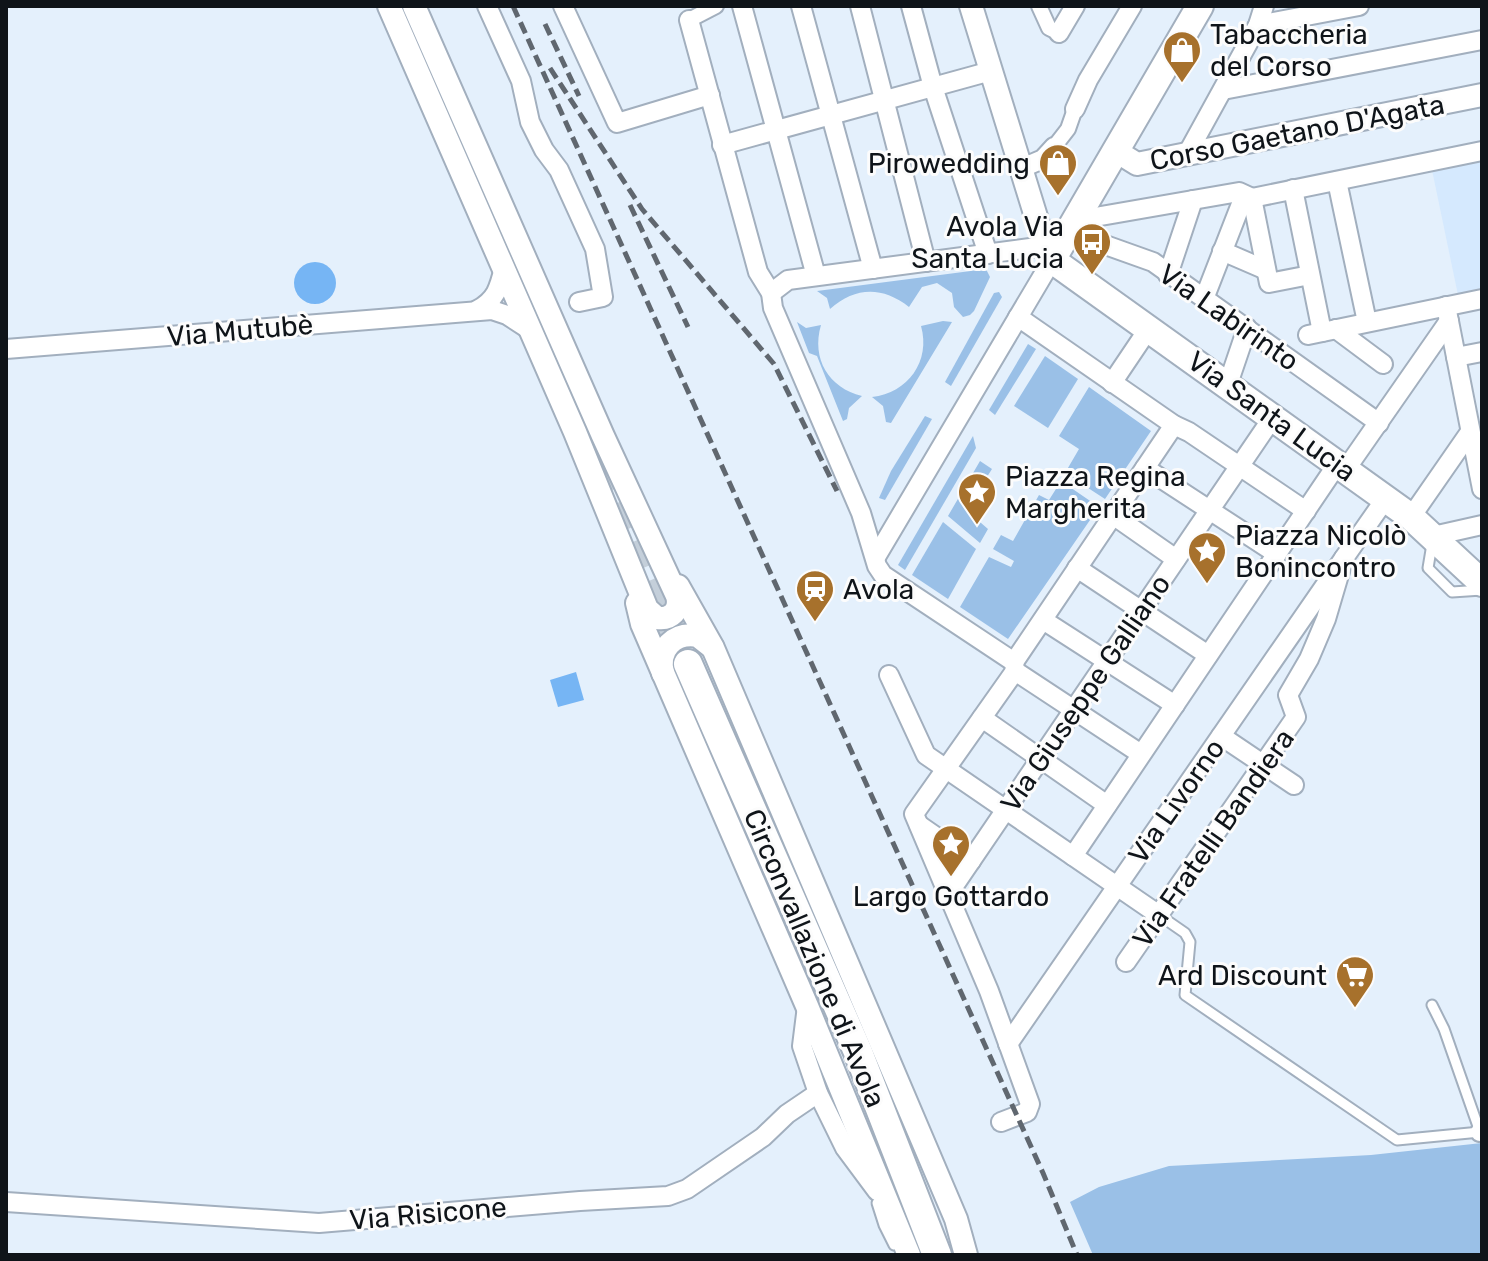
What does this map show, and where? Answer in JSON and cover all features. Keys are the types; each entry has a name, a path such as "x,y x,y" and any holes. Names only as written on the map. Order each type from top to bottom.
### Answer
{"main road":[{"path":"1049,253 1074,223 1200,6"},
{"name":"Via Santa Lucia","path":"1049,253 1411,517 1482,583"},
{"name":"Circonvallazione di Avola","path":"676,669 858,1052 937,1255"}],"street":[{"path":"389,6 504,268 649,613 657,618 666,618 675,612 679,602 414,6"},
{"path":"487,6 521,81 530,122 544,150 559,170 595,249 603,297 579,302"},
{"path":"563,6 617,123 710,95"},
{"path":"716,6 689,20 758,272 771,293 773,308 861,513 877,566 883,575 1141,754"},
{"path":"742,6 815,271"},
{"path":"801,6 872,263"},
{"path":"860,6 925,257"},
{"path":"911,6 933,87 986,249"},
{"path":"876,557 1018,317 1049,253 971,6"},
{"path":"1039,6 1049,28 1059,33 1075,6"},
{"path":"1022,168 1043,159 1068,129 1088,80 1132,6"},
{"path":"1186,156 1223,90 1259,12 1359,6"},
{"path":"1223,90 1482,40"},
{"path":"722,145 991,71"},
{"name":"Corso Gaetano D'Agata","path":"1116,151 1137,164 1482,95"},
{"path":"1204,299 1241,204 1252,198 1482,151"},
{"path":"1337,181 1367,322"},
{"path":"1293,189 1322,332"},
{"path":"1074,223 1239,192 1252,198"},
{"path":"1252,198 1269,283 1310,275"},
{"path":"1168,275 1193,200"},
{"name":"Via Labirinto","path":"1074,223 1153,262 1379,423"},
{"path":"771,293 788,280 815,271 986,249 1049,253"},
{"path":"1222,251 1266,270"},
{"path":"473,311 490,303 498,292 504,268"},
{"path":"1322,332 1367,322 1448,314 1482,299"},
{"name":"Via Mutubè","path":"6,349 492,310 507,315 530,330"},
{"path":"1448,314 1456,357 1474,406 1470,432 1480,473"},
{"path":"1073,856 1306,511 1379,423 1448,314"},
{"path":"1018,317 1116,377 1182,428 1306,511"},
{"path":"1116,377 1149,328"},
{"path":"1228,384 1247,328"},
{"path":"1322,332 1383,364"},
{"path":"1456,357 1482,352"},
{"name":"Via Giuseppe Galliano","path":"949,901 975,855 1273,417"},
{"path":"1001,1122 1027,1112 1030,1104 989,991 914,814 950,771 986,720 1182,428"},
{"path":"1411,517 1470,432"},
{"path":"1152,472 1277,554"},
{"name":"Via Fratelli Bandiera","path":"1126,962 1296,717 1288,695 1309,659 1326,619 1344,558 1386,498"},
{"path":"1120,520 1176,559"},
{"path":"1433,536 1482,525"},
{"path":"648,533 713,648 944,1190 966,1255"},
{"path":"621,544 642,624 676,669 807,1006 909,1255"},
{"name":"Via Livorno","path":"1008,1044 1344,558"},
{"path":"1084,572 1208,655"},
{"path":"1049,624 1175,705"},
{"path":"676,669 662,656 680,636 698,636 713,648"},
{"path":"889,675 926,755 1159,915"},
{"path":"986,720 1107,805"},
{"path":"1221,736 1294,785"},
{"path":"919,825 975,855"},
{"path":"807,1006 802,1046 818,1093 845,1148 892,1210"},
{"name":"Via Risicone","path":"6,1202 319,1223 668,1196 687,1189 763,1137 787,1114 818,1093"}],"lane":[{"path":"1433,536 1428,568 1452,592 1482,590"},
{"path":"1159,915 1185,933 1190,942 1185,995 1397,1140 1481,1132 1444,1029 1432,1005"},
{"path":"875,1188 884,1225 898,1255"}],"shaded area":[{"path":"1482,159 1482,291 1458,295 1432,170"},
{"path":"315,262 330,268 336,283 330,298 315,304 300,298 294,283 300,268"},
{"path":"986,269 990,277 974,311 963,317 954,307 952,293 937,283 922,287 909,307 889,295 869,292 849,296 830,309 827,298 817,291"},
{"path":"999,292 1002,297 951,386 945,382 994,293"},
{"path":"797,322 806,328 821,325 819,349 825,370 840,386 862,396 849,408 847,419 843,421 817,356 809,353"},
{"path":"952,322 891,423 886,422 883,406 872,397 885,394 906,382 914,373 923,351 921,326"},
{"path":"1028,344 1036,349 995,415 989,410"},
{"path":"1045,356 1078,379 1048,428 1014,406"},
{"path":"1089,387 1151,431 1105,499 1065,473 1079,449 1059,436"},
{"path":"925,416 932,419 885,500 879,498 891,471"},
{"path":"973,436 976,448 905,570 898,565"},
{"path":"980,461 992,469 966,510 988,529 980,543 948,516"},
{"path":"1061,481 1099,507 1008,639 960,607 989,557 1011,567 1014,561 993,549 1001,535 1013,541 1039,495 1049,500"},
{"path":"943,522 976,549 948,599 912,575"},
{"path":"576,672 584,700 558,707 550,680"},
{"path":"1482,1143 1482,1255 1093,1255 1070,1202 1099,1187 1169,1166 1371,1155"}],"tunnel":[{"path":"401,6 433,76"},
{"path":"519,271 688,664"}],"railway":[{"path":"513,6 1043,1173 1077,1255"},
{"path":"545,24 579,96"},
{"path":"550,68 642,209 774,364 837,491"},
{"path":"630,205 688,327"}],"place":[{"name":"Tabaccheria del Corso","path":"1182,84"},
{"name":"Pirowedding","path":"1058,197"},
{"name":"Avola Via Santa Lucia","path":"1092,276"},
{"name":"Piazza Regina Margherita","path":"977,526"},
{"name":"Piazza Nicolò Bonincontro","path":"1207,585"},
{"name":"Avola","path":"815,623"},
{"name":"Largo Gottardo","path":"951,878"},
{"name":"Ard Discount","path":"1355,1009"}]}
